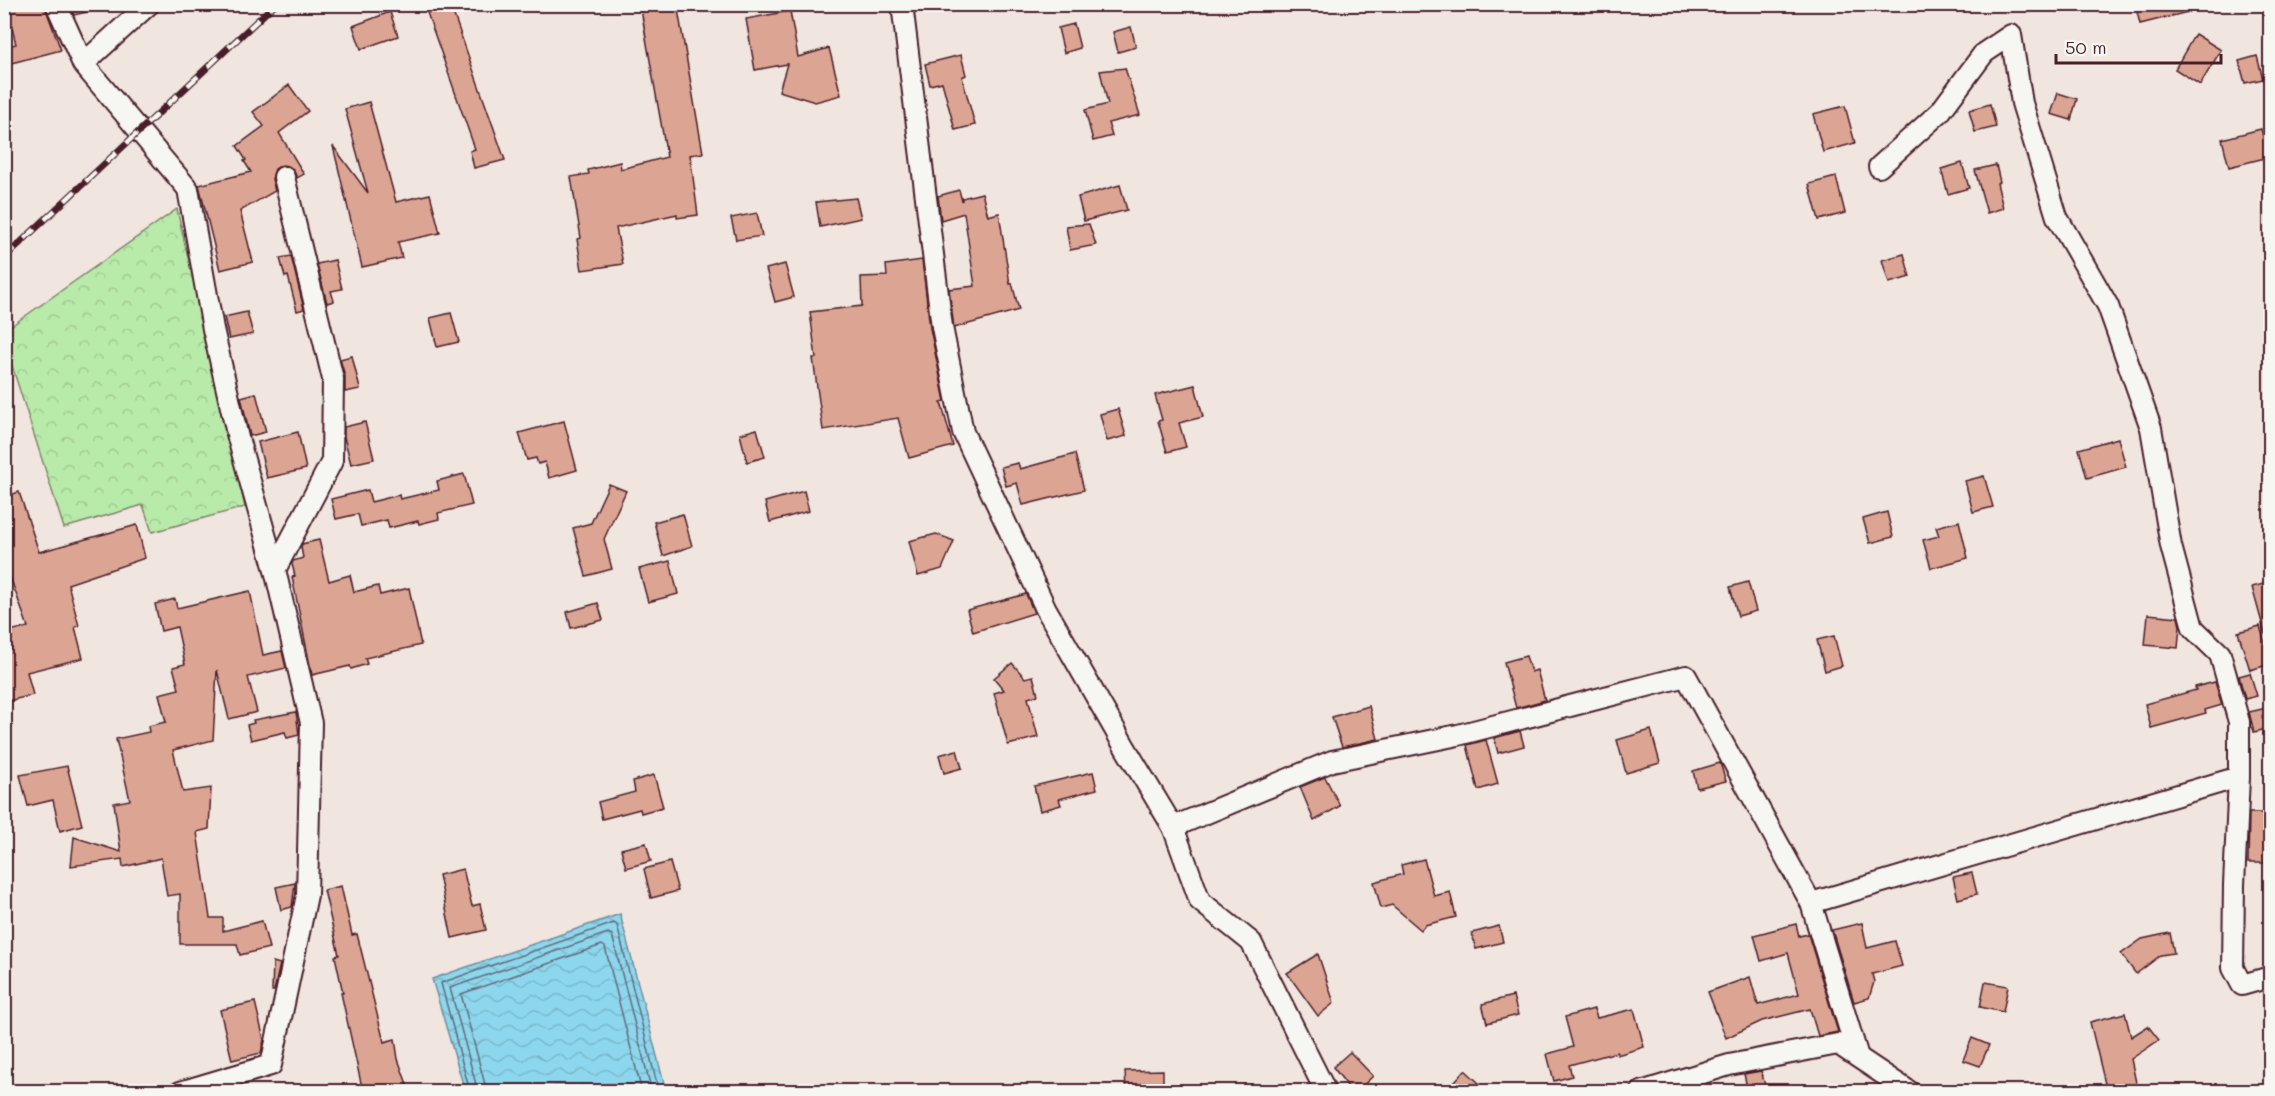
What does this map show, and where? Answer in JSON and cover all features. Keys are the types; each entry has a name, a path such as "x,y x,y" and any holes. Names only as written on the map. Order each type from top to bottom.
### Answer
{"street":[{"path":"56,4 83,64 189,189 213,329 238,438 275,570 311,723 307,895 272,1065 180,1092"},
{"path":"83,64 148,4"},
{"path":"902,4 942,327 963,432 1046,609 1173,827 1200,901 1251,942 1326,1092"},
{"path":"1879,167 1940,112 1984,53 2011,35 2022,103 2057,217 2108,306 2151,428 2171,546 2193,628 2220,654 2239,722 2240,777 2234,885 2233,968 2242,985 2271,977"},
{"path":"275,570 332,461 333,379 284,177"},
{"path":"1173,827 1332,761 1458,735 1686,676 1811,903 1858,1057"},
{"path":"1811,903 2240,777"},
{"path":"1641,1092 1729,1065 1838,1044 1910,1092"}],"green space":[{"path":"177,209 245,507 152,532 143,505 64,528 5,344 4,331"}],"water":[{"path":"620,914 666,1091 465,1091 432,979"}],"building":[{"path":"6,4 44,4 61,50 4,65 4,47 16,44"},
{"path":"69,4 91,4 92,11 74,15"},
{"path":"424,4 450,4 505,160 474,168 470,151 475,149"},
{"path":"640,4 677,4 703,153 690,155 698,215 677,218 677,214 616,228 623,264 582,270 577,239 581,238 571,177 589,174 588,170 620,162 621,169 667,157"},
{"path":"2135,4 2191,4 2192,11 2140,24"},
{"path":"790,11 798,57 829,48 841,95 815,102 779,91 787,64 755,70 746,19"},
{"path":"390,12 398,36 361,49 353,26"},
{"path":"1074,24 1080,48 1064,53 1058,28"},
{"path":"1131,27 1136,47 1118,52 1113,32"},
{"path":"2195,34 2221,50 2200,85 2175,69"},
{"path":"961,55 966,75 962,77 975,125 955,130 942,82 930,85 925,64"},
{"path":"2257,56 2263,79 2245,83 2239,61"},
{"path":"1125,68 1140,115 1108,123 1112,136 1093,141 1085,110 1108,104 1100,71"},
{"path":"289,85 308,111 279,133 304,174 297,178 293,169 288,166 282,165 275,169 272,179 275,191 240,211 253,262 220,270 199,185 251,172 237,146 264,126 253,112"},
{"path":"2058,93 2077,99 2071,120 2051,114"},
{"path":"369,102 396,202 430,194 440,233 398,242 402,258 362,267 333,146 368,193 345,109"},
{"path":"1990,104 1996,127 1975,132 1969,110"},
{"path":"1845,106 1855,143 1823,152 1813,114"},
{"path":"2261,129 2269,157 2229,167 2222,139"},
{"path":"1962,163 1969,188 1948,194 1941,169"},
{"path":"1996,165 2000,182 1997,183 2003,208 1987,213 1975,170"},
{"path":"1836,177 1845,213 1819,220 1809,184"},
{"path":"1120,185 1127,210 1084,221 1078,197"},
{"path":"959,190 962,201 962,198 982,193 988,216 999,213 1010,284 1012,283 1019,310 954,328 949,289 975,286 964,213 941,220 938,196"},
{"path":"856,198 861,218 820,227 816,202"},
{"path":"757,213 762,236 736,240 731,218"},
{"path":"1089,224 1096,245 1070,250 1066,226"},
{"path":"1904,254 1910,277 1889,283 1882,260"},
{"path":"291,256 304,309 297,311 288,276 285,277 280,258"},
{"path":"335,260 342,289 331,291 334,301 327,303 317,264"},
{"path":"922,260 930,328 945,401 941,402 953,446 909,458 898,418 823,430 813,358 816,358 810,312 862,306 861,277 887,276 886,265"},
{"path":"785,264 794,297 775,302 766,269"},
{"path":"247,312 253,334 229,339 224,317"},
{"path":"451,313 459,342 437,347 430,318"},
{"path":"352,356 360,389 345,392 345,376 340,359"},
{"path":"1195,385 1203,417 1179,423 1186,447 1167,452 1158,421 1162,420 1155,395"},
{"path":"256,393 266,432 250,436 241,397"},
{"path":"1118,409 1126,436 1107,441 1100,414"},
{"path":"564,421 577,470 549,478 545,462 538,464 536,458 527,460 519,433"},
{"path":"365,422 374,459 351,464 344,437 344,427"},
{"path":"757,429 765,457 747,462 740,434"},
{"path":"298,432 306,469 267,478 258,442"},
{"path":"2118,438 2126,467 2087,478 2079,449"},
{"path":"1075,454 1084,490 1023,505 1017,483 1006,486 1001,467 1018,463 1020,469"},
{"path":"464,474 472,505 438,513 439,519 389,528 387,520 361,526 358,514 336,519 331,499 368,490 371,502 399,495 400,499 439,490 437,481"},
{"path":"1984,476 1993,507 1973,512 1965,481"},
{"path":"609,484 626,491 604,539 612,569 586,576 573,528 591,523"},
{"path":"804,491 809,511 770,522 765,502"},
{"path":"19,492 39,552 137,525 145,558 68,584 79,626 75,627 83,658 27,672 33,695 4,702 4,632 28,627 4,560 4,497"},
{"path":"1887,512 1893,537 1870,543 1863,519"},
{"path":"683,514 692,546 663,556 654,522"},
{"path":"1959,521 1968,558 1931,568 1923,540 1939,536 1936,527"},
{"path":"936,534 954,541 942,569 918,576 909,541"},
{"path":"319,540 329,581 350,575 354,592 378,586 380,595 409,588 421,645 365,658 367,664 351,669 350,666 312,675 292,577 295,576 292,564 293,561 303,558 302,544"},
{"path":"670,561 678,594 648,602 639,569"},
{"path":"1748,582 1756,611 1738,616 1730,587"},
{"path":"2271,582 2271,634 2265,634 2252,587"},
{"path":"250,591 263,655 282,651 286,668 248,677 257,712 229,719 217,670 213,740 173,750 183,792 211,788 209,829 197,832 210,918 223,918 223,931 262,921 269,948 240,955 237,944 180,944 180,894 167,896 161,858 123,867 122,859 71,866 74,837 121,852 114,803 130,800 116,739 149,732 148,726 166,722 159,694 179,689 173,667 185,664 177,627 161,631 155,604 175,599 177,608"},
{"path":"1026,594 1034,613 973,632 967,610"},
{"path":"598,603 603,620 571,628 567,612"},
{"path":"2148,614 2178,617 2180,626 2178,648 2145,645"},
{"path":"2260,626 2271,664 2250,670 2238,632"},
{"path":"1834,636 1842,666 1825,671 1817,640"},
{"path":"1526,656 1531,672 1537,670 1545,700 1516,708 1504,662"},
{"path":"1012,663 1025,678 1033,676 1038,695 1028,698 1038,737 1008,745 994,693 1004,690 994,678"},
{"path":"2250,673 2257,696 2245,699 2239,676"},
{"path":"2215,682 2222,705 2205,710 2206,713 2151,728 2145,704 2196,690 2195,687"},
{"path":"1369,706 1378,739 1342,747 1332,717"},
{"path":"2271,707 2271,728 2254,732 2249,712"},
{"path":"296,712 299,735 287,738 285,732 251,740 247,725 254,723 253,720"},
{"path":"1651,730 1660,763 1626,773 1617,740"},
{"path":"1520,731 1524,746 1498,753 1494,738"},
{"path":"1486,740 1498,784 1478,790 1467,745"},
{"path":"957,750 962,768 944,773 939,755"},
{"path":"1720,763 1726,781 1697,788 1693,771"},
{"path":"67,766 82,825 60,831 53,800 28,806 20,775"},
{"path":"1093,772 1097,789 1059,799 1061,805 1040,811 1034,786"},
{"path":"654,775 663,807 641,813 640,809 602,819 598,802 635,792 633,781"},
{"path":"1325,777 1340,806 1314,821 1300,787"},
{"path":"2249,813 2271,813 2271,863 2248,863"},
{"path":"646,843 651,861 626,868 621,849"},
{"path":"1424,859 1434,896 1450,892 1456,917 1425,925 1421,930 1392,905 1381,908 1374,882 1403,874 1401,865"},
{"path":"670,862 678,891 651,898 644,869"},
{"path":"463,869 472,906 480,904 486,930 452,938 439,875"},
{"path":"1972,873 1977,894 1958,899 1953,877"},
{"path":"295,883 292,907 281,910 276,887"},
{"path":"341,886 352,935 357,934 384,1042 395,1039 398,1059 408,1087 395,1092 363,1092 341,993 343,993 335,956 339,955 324,890"},
{"path":"1862,923 1867,948 1895,941 1902,966 1872,974 1874,982 1869,998 1854,1002 1832,930"},
{"path":"1796,924 1799,936 1808,934 1838,1032 1818,1036 1810,1009 1762,1021 1726,1038 1708,992 1750,977 1758,1005 1799,994 1788,953 1761,961 1754,935"},
{"path":"1499,926 1503,942 1476,949 1472,933"},
{"path":"2170,933 2174,953 2161,955 2136,974 2121,954 2142,939"},
{"path":"1318,954 1334,1003 1318,1016 1287,973"},
{"path":"273,962 280,964 274,991 272,991"},
{"path":"1985,982 2008,986 2003,1012 1980,1007"},
{"path":"1513,996 1518,1015 1487,1023 1482,1004"},
{"path":"255,1002 264,1040 261,1053 232,1060 220,1010"},
{"path":"1594,1009 1597,1018 1634,1009 1644,1047 1569,1065 1572,1076 1554,1081 1547,1054 1573,1047 1565,1017"},
{"path":"2125,1013 2131,1037 2148,1026 2159,1040 2131,1059 2138,1092 2107,1092 2090,1022"},
{"path":"1972,1038 1989,1045 1980,1066 1963,1060"},
{"path":"1350,1052 1373,1076 1356,1092 1352,1092 1333,1067"},
{"path":"1163,1070 1163,1089 1126,1090 1125,1071"},
{"path":"1465,1070 1479,1083 1470,1092 1445,1092"},
{"path":"1761,1071 1767,1092 1748,1092 1744,1074"}],"railway":[{"path":"4,258 275,4"}]}
